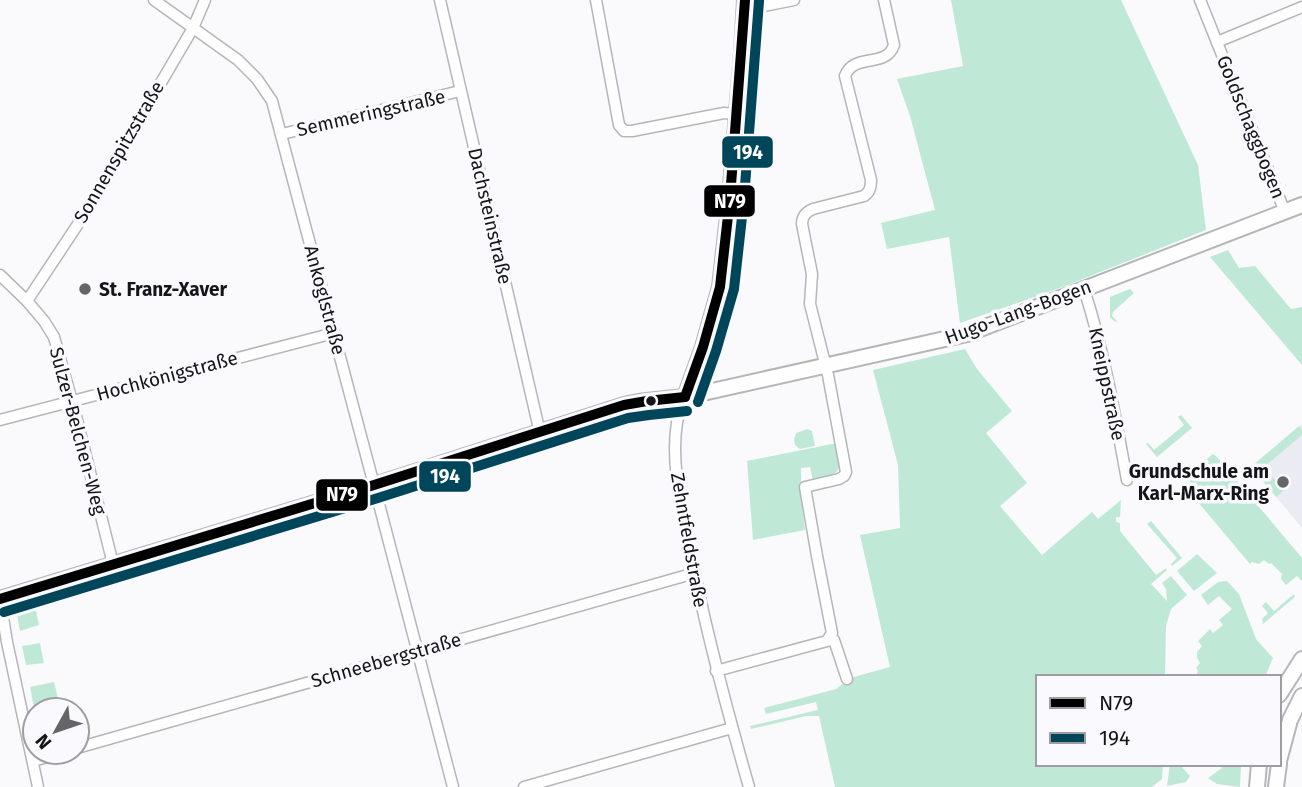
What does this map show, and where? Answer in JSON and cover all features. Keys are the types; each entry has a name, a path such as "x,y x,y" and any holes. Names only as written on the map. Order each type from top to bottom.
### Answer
{"street":[{"name":"Ankoglstraße","path":"154,0 250,70 272,102 453,787"},
{"name":"Sonnenspitzstraße","path":"27,301 80,220 193,28 205,0"},
{"name":"Dachsteinstraße","path":"440,0 540,433"},
{"path":"596,0 619,125 624,131 724,113 737,114"},
{"path":"744,5 794,0"},
{"path":"716,670 827,641 832,633 805,487 839,479 846,471 810,304 813,274 802,218 813,209 864,196 871,187 845,76 847,69 853,64 883,57 893,50 884,0"},
{"name":"Goldschaggbogen","path":"1200,0 1285,212"},
{"name":"Zehntfeldstraße","path":"744,5 737,114 720,287 703,347 677,420 675,465 681,507 716,670 749,787"},
{"name":"Goldschaggbogen","path":"1217,42 1302,7"},
{"name":"Semmeringstraße","path":"282,134 460,91"},
{"name":"Hugo-Lang-Bogen","path":"0,599 636,402 685,397 967,334 1302,205"},
{"name":"Sulzer-Belchen-Weg","path":"0,275 44,320 54,337 113,564"},
{"name":"Kneippstraße","path":"1084,289 1107,373 1127,480"},
{"name":"Hochkönigstraße","path":"0,420 334,333"},
{"name":"Schneebergstraße","path":"91,744 695,573"},
{"path":"0,599 21,706"},
{"path":"830,637 834,640 847,679"},
{"path":"1281,692 1302,659"},
{"path":"1281,755 1290,720 1302,696"},
{"path":"524,787 732,728"},
{"path":"34,766 38,787"},
{"path":"1257,787 1259,766"},
{"path":"1276,787 1279,766"}],"shaded area":[{"name":"Grundschule am Karl-Marx-Ring","path":"1302,424 1302,528 1251,467"}],"green space":[{"path":"951,0 1121,0 1198,165 1206,230 1060,288 960,323 949,237 887,249 881,223 935,210 910,116 897,79 963,66"},
{"path":"1228,250 1239,268 1255,266 1291,309 1302,307 1302,365 1210,257"},
{"path":"1130,289 1134,293 1113,312 1112,316 1117,321 1115,322 1110,317 1110,297"},
{"path":"965,349 977,369 1012,411 986,433 1027,483 1000,506 1042,555 1092,512 1098,519 1121,500 1120,517 1116,517 1116,522 1120,523 1120,531 1156,575 1166,568 1167,570 1151,584 1167,601 1166,589 1162,583 1171,576 1187,595 1171,609 1166,626 1165,675 1036,675 1036,766 1163,766 1162,779 1152,787 835,787 819,716 806,716 751,729 750,726 818,710 816,702 766,714 764,708 836,689 850,678 890,667 860,535 900,528 898,465 873,370"},
{"path":"1181,415 1192,428 1157,457 1146,444 1154,450 1184,425 1178,417"},
{"path":"1299,426 1302,435 1264,467 1284,490 1276,497 1251,467"},
{"path":"807,429 812,431 815,446 800,449 795,445 796,433"},
{"path":"837,443 839,466 835,473 813,481 810,467 801,468 805,530 753,540 747,461"},
{"path":"1213,454 1302,558 1302,581 1297,576 1286,585 1281,579 1282,574 1271,563 1264,560 1259,564 1250,564 1187,489 1191,478 1203,471 1202,468 1209,462 1207,459"},
{"path":"1151,521 1182,558 1172,566 1177,558 1147,524"},
{"path":"1197,554 1217,573 1194,591 1177,571"},
{"path":"1227,581 1239,594 1256,639 1273,658 1266,675 1197,675 1196,668 1200,663 1197,652 1202,646 1198,641 1210,629 1213,633 1223,625 1219,620 1232,609 1219,596 1208,605 1201,595 1218,582"},
{"path":"1294,594 1295,597 1263,624 1262,619 1268,613 1262,606 1266,602 1274,611"},
{"path":"34,601 39,625 20,631 15,605"},
{"path":"40,643 44,663 26,665 22,646"},
{"path":"54,682 58,696 32,696 30,687"},
{"path":"1170,766 1181,766 1190,776 1186,782 1167,786"},
{"path":"1221,766 1241,766 1240,787 1217,784 1208,778 1222,768"}],"transit line":[{"name":"N79","path":"685,397 720,287 730,198 745,0"},
{"name":"194","path":"698,402 734,289 744,199 759,1"},
{"name":"N79","path":"0,599 374,485 624,405 685,397"},
{"name":"194","path":"4,612 378,498 628,418 687,411"}],"place":[{"name":"St. Franz-Xaver","path":"85,289"},
{"name":"Grundschule am Karl-Marx-Ring","path":"1283,482"}]}
